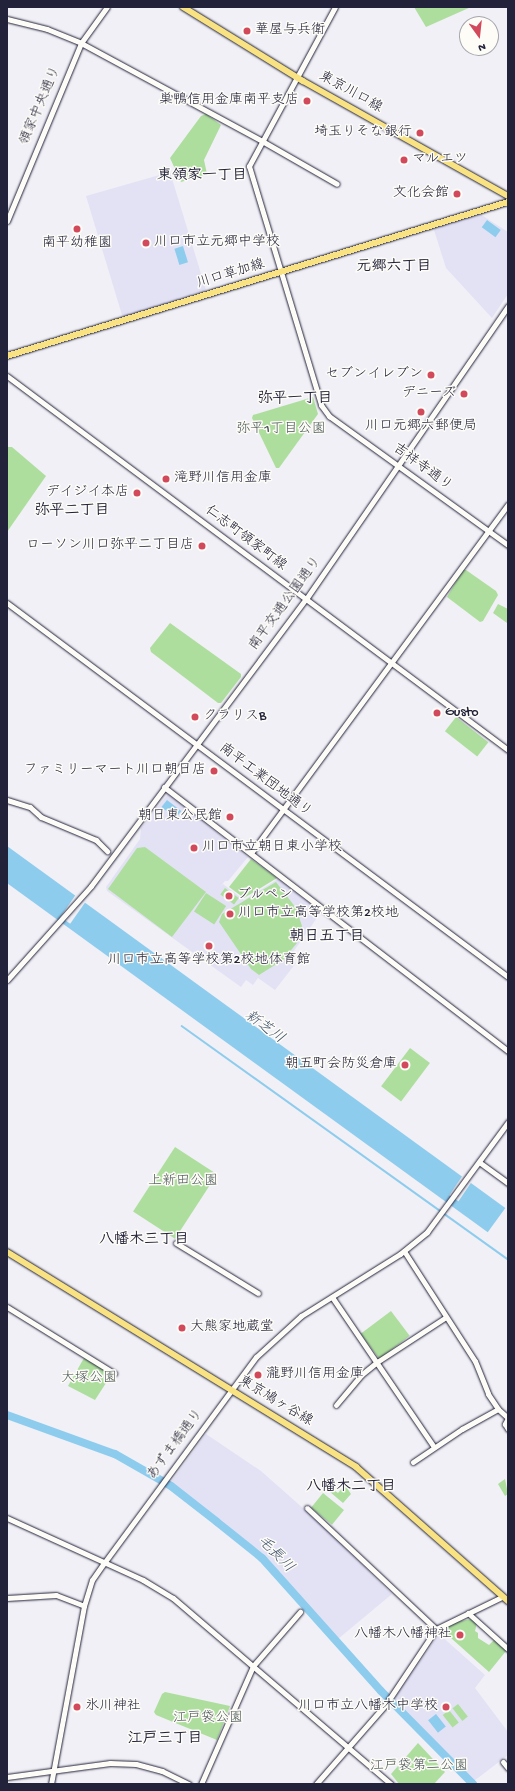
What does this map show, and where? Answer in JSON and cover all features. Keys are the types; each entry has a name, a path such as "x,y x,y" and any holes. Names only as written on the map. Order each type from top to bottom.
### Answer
{"main road":[{"name":"東京川口線","path":"183,7 297,77 508,196"},
{"name":"川口草加線","path":"7,356 508,202"},
{"name":"東京鳩ヶ谷線","path":"7,1252 356,1467 508,1601"}],"street":[{"name":"領家中央通り","path":"7,220 81,43 107,7"},
{"name":"吉祥寺通り","path":"335,7 249,164 249,171 324,411 508,545"},
{"path":"7,19 47,29 81,43 262,141 337,184"},
{"name":"南平交通公園通り","path":"7,980 72,909 306,599 508,306"},
{"name":"仁志町領家町線","path":"7,376 508,750"},
{"path":"251,853 508,504"},
{"name":"南平工業団地通り","path":"7,603 508,977"},
{"path":"164,787 508,1051"},
{"path":"7,800 30,807 41,817 96,840 107,851"},
{"path":"508,1122 479,1162 508,1183"},
{"name":"あずま橋通り","path":"51,1784 55,1770 84,1606 92,1580 256,1357 277,1335 332,1297 404,1251 427,1232 449,1205 479,1162"},
{"path":"176,1243 258,1293"},
{"path":"404,1251 475,1361 484,1387 498,1409 508,1418 505,1424 508,1429"},
{"path":"332,1297 434,1447"},
{"path":"7,1307 114,1373"},
{"path":"336,1405 361,1375 376,1362 446,1317"},
{"path":"413,1462 434,1447 498,1409"},
{"path":"307,1508 436,1629"},
{"path":"7,1518 143,1580 173,1598 391,1784"},
{"path":"7,1598 56,1595 84,1606"},
{"path":"316,1784 386,1704 436,1629 502,1597"},
{"path":"201,1784 253,1666 300,1612"},
{"path":"468,1613 508,1649"},
{"path":"503,1762 508,1768"},
{"path":"7,1777 110,1763 136,1764 162,1771 188,1784"}],"shaded area":[{"name":"川口市立元郷中学校","path":"170,172 206,290 125,317 122,315 86,196"},
{"path":"480,214 508,232 508,294 492,318 446,268 434,230 435,228"},
{"name":"川口市立高等学校第2校地","path":"168,794 248,857 228,881 225,881 220,887 223,884 244,900 278,879 321,912 289,958 296,963 275,990 258,978 253,985 246,980 241,987 107,891 106,887 140,839 141,828"},
{"path":"206,1434 261,1471 322,1525 392,1594 338,1639 264,1555 171,1482"},
{"name":"川口市立八幡木中学校","path":"439,1634 485,1675 475,1688 508,1732 508,1755 474,1781 394,1699"}],"green space":[{"path":"414,7 471,7 426,27"},
{"path":"206,114 221,125 204,160 207,174 181,182 170,158 201,116"},
{"name":"弥平1丁目公園","path":"313,397 318,414 279,468 276,468 252,418 253,415"},
{"path":"8,447 12,447 46,476 7,532"},
{"path":"463,570 466,570 496,591 498,595 483,621 480,622 447,597"},
{"path":"498,604 508,609 507,623 493,613"},
{"path":"170,623 241,674 241,677 221,703 218,703 151,652 150,648"},
{"path":"456,717 488,742 477,756 445,731"},
{"path":"145,847 206,892 172,937 108,889 137,848"},
{"path":"251,859 277,878 244,898 229,887"},
{"path":"276,882 296,908 302,926 297,943 283,960 259,975 251,969 219,922 222,914"},
{"name":"ブルペン","path":"225,888 239,898 234,904 220,894"},
{"path":"206,893 226,906 214,925 194,911"},
{"path":"410,1048 430,1063 401,1101 381,1086"},
{"name":"上新田公園","path":"175,1147 217,1174 175,1239 133,1212"},
{"path":"391,1311 410,1336 379,1359 361,1334"},
{"name":"大塚公園","path":"84,1358 109,1373 106,1383 95,1400 68,1386"},
{"path":"505,1479 508,1494 505,1496 498,1484"},
{"path":"345,1485 351,1494 343,1503 330,1492 332,1489 338,1493"},
{"path":"323,1493 344,1510 332,1525 311,1508"},
{"path":"471,1619 477,1623 475,1631 478,1633 478,1638 489,1645 494,1640 506,1651 489,1672 442,1630 452,1623"},
{"name":"江戸袋公園","path":"165,1692 230,1706 217,1740 156,1715 154,1712 162,1694"},
{"path":"458,1704 468,1717 462,1721 452,1708"},
{"path":"449,1710 459,1723 453,1728 443,1715"},
{"name":"江戸袋第二公園","path":"418,1743 445,1772 434,1784 399,1784 391,1774"}],"water":[{"path":"487,220 501,230 495,237 482,227"},
{"path":"183,246 188,262 179,265 174,249"},
{"path":"167,800 181,811 176,818 161,807"},
{"path":"7,846 505,1208 488,1232 7,883"},
{"path":"436,1714 446,1727 438,1733 428,1720"}],"pier":[{"path":"77,893 87,900 70,924 60,917"},
{"path":"465,1172 474,1178 458,1201 449,1195"}],"waterway":[{"path":"182,1026 508,1259"},
{"name":"毛長川","path":"7,1415 115,1454 171,1486 217,1522 262,1558 381,1691 473,1784"}],"place":[{"name":"華屋与兵衛","path":"247,31"},
{"name":"巣鴨信用金庫南平支店","path":"307,101"},
{"name":"埼玉りそな銀行","path":"420,133"},
{"name":"マルエツ","path":"404,160"},
{"name":"文化会館","path":"457,194"},
{"name":"南平幼稚園","path":"77,229"},
{"name":"川口市立元郷中学校","path":"146,243"},
{"name":"セブンイレブン","path":"431,375"},
{"name":"デニーズ","path":"464,394"},
{"name":"川口元郷六郵便局","path":"421,412"},
{"name":"滝野川信用金庫","path":"166,479"},
{"name":"デイジイ本店","path":"137,493"},
{"name":"ローソン川口弥平二丁目店","path":"202,546"},
{"name":"Gusto","path":"437,713"},
{"name":"クラリスB","path":"195,717"},
{"name":"ファミリーマート川口朝日店","path":"214,771"},
{"name":"朝日東公民館","path":"230,817"},
{"name":"川口市立朝日東小学校","path":"194,848"},
{"name":"ブルペン","path":"229,896"},
{"name":"川口市立高等学校第2校地","path":"230,914"},
{"name":"川口市立高等学校第2校地体育館","path":"209,946"},
{"name":"朝五町会防災倉庫","path":"405,1065"},
{"name":"大熊家地蔵堂","path":"182,1328"},
{"name":"瀧野川信用金庫","path":"258,1375"},
{"name":"八幡木八幡神社","path":"460,1635"},
{"name":"氷川神社","path":"77,1707"},
{"name":"川口市立八幡木中学校","path":"446,1707"}],"district":[{"name":"東領家一丁目","path":"202,177"},
{"name":"元郷六丁目","path":"394,268"},
{"name":"弥平一丁目","path":"295,400"},
{"name":"弥平二丁目","path":"72,512"},
{"name":"朝日五丁目","path":"327,938"},
{"name":"八幡木三丁目","path":"144,1241"},
{"name":"八幡木二丁目","path":"351,1488"},
{"name":"江戸三丁目","path":"165,1740"}],"water label":[{"name":"新芝川","path":"264,1028"}]}
